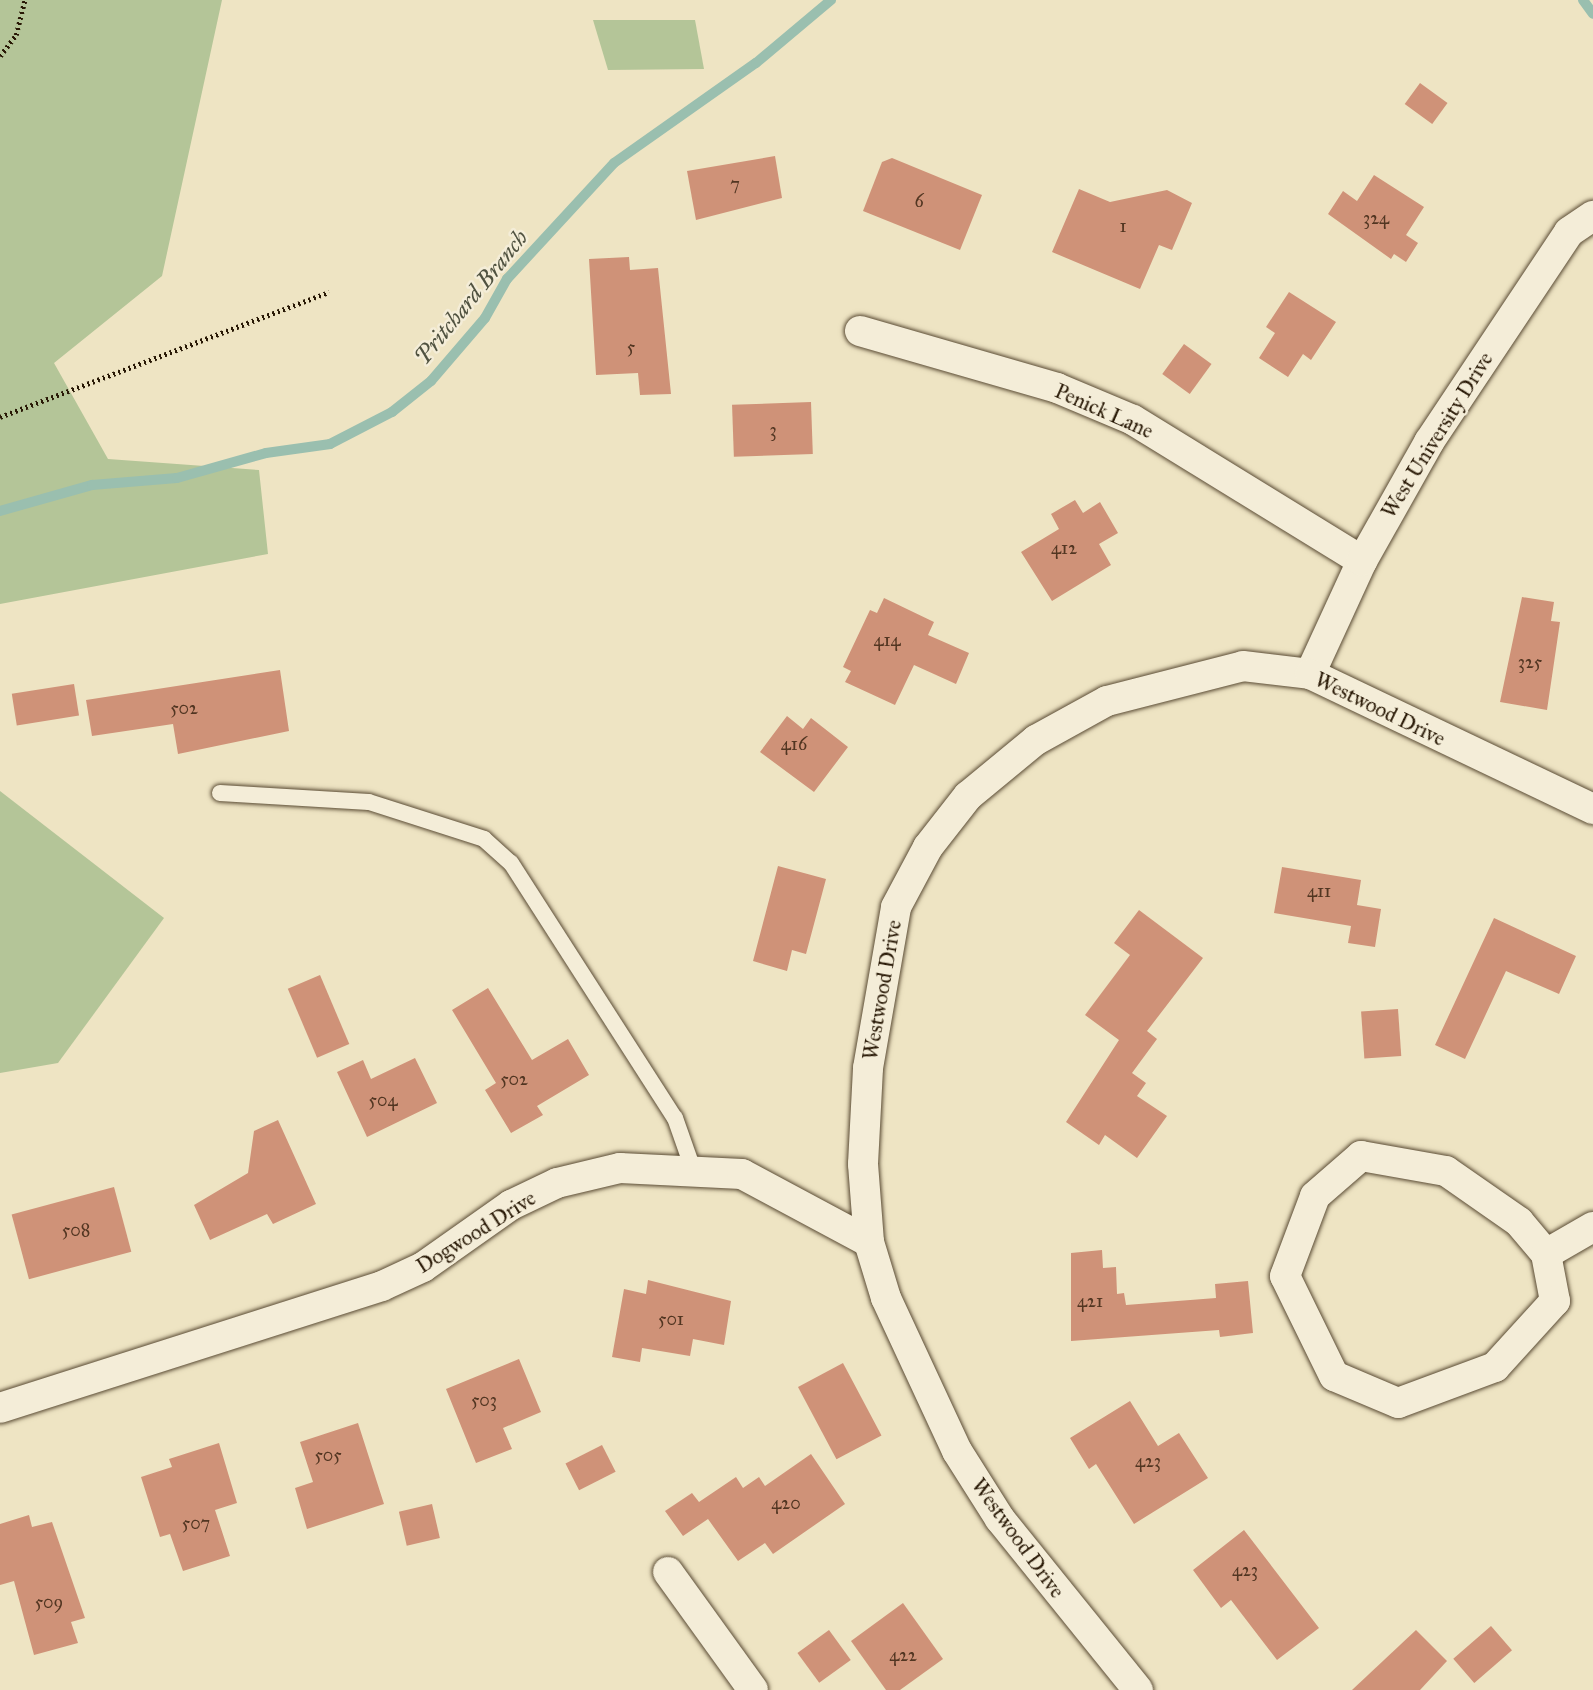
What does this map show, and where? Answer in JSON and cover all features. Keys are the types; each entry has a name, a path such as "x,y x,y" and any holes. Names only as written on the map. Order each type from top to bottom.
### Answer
{"street":[{"name":"West University Drive","path":"1310,674 1362,561 1429,442 1569,232 1593,215"},
{"name":"Penick Lane","path":"860,331 1057,388 1133,420 1362,561"},
{"name":"Westwood Drive","path":"1129,1685 1000,1519 957,1451 886,1298 869,1242 864,1136 881,974 896,907 928,847 968,796 1036,740 1107,701 1243,666 1310,674 1593,809"},
{"path":"1361,1156 1446,1171 1519,1222 1546,1254 1555,1301 1495,1367 1398,1403 1334,1376 1285,1276 1315,1196 1361,1156"},
{"name":"Dogwood Drive","path":"0,1408 382,1286 423,1267 510,1205 557,1183 620,1168 693,1169 742,1174 869,1242"},
{"path":"1546,1254 1593,1227"},
{"path":"668,1572 753,1690"}],"lane":[{"path":"220,793 369,802 484,839 511,863 660,1095 693,1169"}],"path":[{"path":"0,56 16,35 25,0"},
{"path":"0,417 329,292"}],"green space":[{"path":"0,0 222,0 162,276 54,363 108,459 259,470 268,554 0,604"},
{"path":"593,20 695,20 704,69 608,70"},
{"path":"0,791 164,918 58,1063 0,1073"}],"building":[{"path":"1420,83 1448,103 1432,124 1405,104"},
{"path":"775,156 782,198 696,220 687,171"},
{"path":"892,158 982,195 960,250 863,211 882,162"},
{"path":"1374,175 1424,207 1406,235 1418,243 1406,262 1394,254 1391,259 1328,214 1343,191 1357,201"},
{"path":"1079,189 1110,202 1167,190 1192,203 1172,250 1159,245 1140,289 1052,252"},
{"path":"629,257 630,270 658,268 671,394 640,395 638,373 596,375 589,259"},
{"path":"1289,292 1336,322 1311,360 1303,354 1288,377 1259,358 1275,333 1266,327"},
{"path":"1184,344 1212,364 1190,394 1162,374"},
{"path":"811,402 813,454 734,457 732,405"},
{"path":"1075,500 1083,513 1100,502 1118,533 1099,544 1111,565 1052,601 1021,552 1059,529 1051,514"},
{"path":"1522,597 1554,602 1551,621 1560,622 1547,710 1500,702"},
{"path":"884,598 934,622 928,635 969,653 956,684 914,665 895,705 845,682 851,671 843,667 870,610 877,613"},
{"path":"280,670 289,731 178,754 173,724 92,736 86,700"},
{"path":"74,684 79,716 17,725 12,694"},
{"path":"787,716 803,729 811,718 848,747 814,792 760,752"},
{"path":"778,866 826,879 806,954 792,950 787,971 753,961"},
{"path":"1282,867 1361,880 1357,905 1381,909 1375,947 1348,943 1351,926 1274,913"},
{"path":"1139,910 1203,958 1147,1031 1157,1039 1132,1073 1146,1083 1137,1096 1167,1116 1137,1158 1105,1135 1099,1145 1066,1122 1119,1040 1085,1015 1130,955 1114,943"},
{"path":"1494,918 1576,956 1559,994 1506,971 1465,1059 1435,1045"},
{"path":"320,975 349,1044 317,1058 288,989"},
{"path":"488,988 532,1060 568,1039 589,1075 537,1106 543,1115 511,1133 485,1090 496,1083 452,1010"},
{"path":"1398,1009 1401,1056 1364,1058 1361,1012"},
{"path":"415,1058 437,1103 367,1137 337,1072 363,1060 371,1079"},
{"path":"278,1120 316,1204 273,1224 267,1214 210,1240 194,1205 248,1173 254,1131"},
{"path":"114,1187 131,1252 29,1279 12,1214"},
{"path":"1102,1250 1103,1268 1116,1267 1117,1294 1124,1293 1126,1305 1216,1298 1215,1284 1248,1281 1253,1333 1220,1337 1219,1330 1071,1341 1071,1253"},
{"path":"648,1280 731,1301 724,1345 693,1339 690,1356 642,1348 640,1362 612,1357 624,1289 646,1294"},
{"path":"519,1359 541,1412 503,1428 512,1449 476,1463 446,1389"},
{"path":"843,1363 881,1435 836,1459 798,1387"},
{"path":"1130,1401 1158,1446 1179,1433 1208,1478 1134,1524 1096,1464 1089,1469 1070,1438"},
{"path":"358,1423 384,1504 307,1529 295,1488 313,1482 300,1442"},
{"path":"219,1443 237,1503 215,1510 230,1556 183,1571 170,1534 160,1537 141,1477 172,1467 169,1459"},
{"path":"602,1445 616,1472 579,1490 565,1464"},
{"path":"811,1454 845,1504 773,1554 765,1543 738,1561 708,1519 683,1536 665,1511 692,1493 699,1502 736,1477 743,1488 759,1477 765,1486"},
{"path":"432,1504 440,1538 407,1546 399,1512"},
{"path":"29,1515 32,1527 52,1522 85,1618 71,1622 78,1643 34,1655 14,1581 0,1585 0,1524"},
{"path":"1244,1530 1319,1628 1277,1660 1231,1600 1221,1608 1193,1570"},
{"path":"903,1603 943,1659 900,1690 886,1690 851,1641"},
{"path":"1491,1626 1512,1650 1474,1683 1453,1659"},
{"path":"829,1630 851,1660 819,1683 797,1653"},
{"path":"1416,1630 1447,1661 1420,1690 1352,1690"}],"waterway":[{"name":"Pritchard Branch","path":"0,511 92,485 177,478 266,453 330,444 392,412 431,381 485,318 507,279 614,163 756,63 831,0"},
{"path":"1583,0 1593,14"}]}
